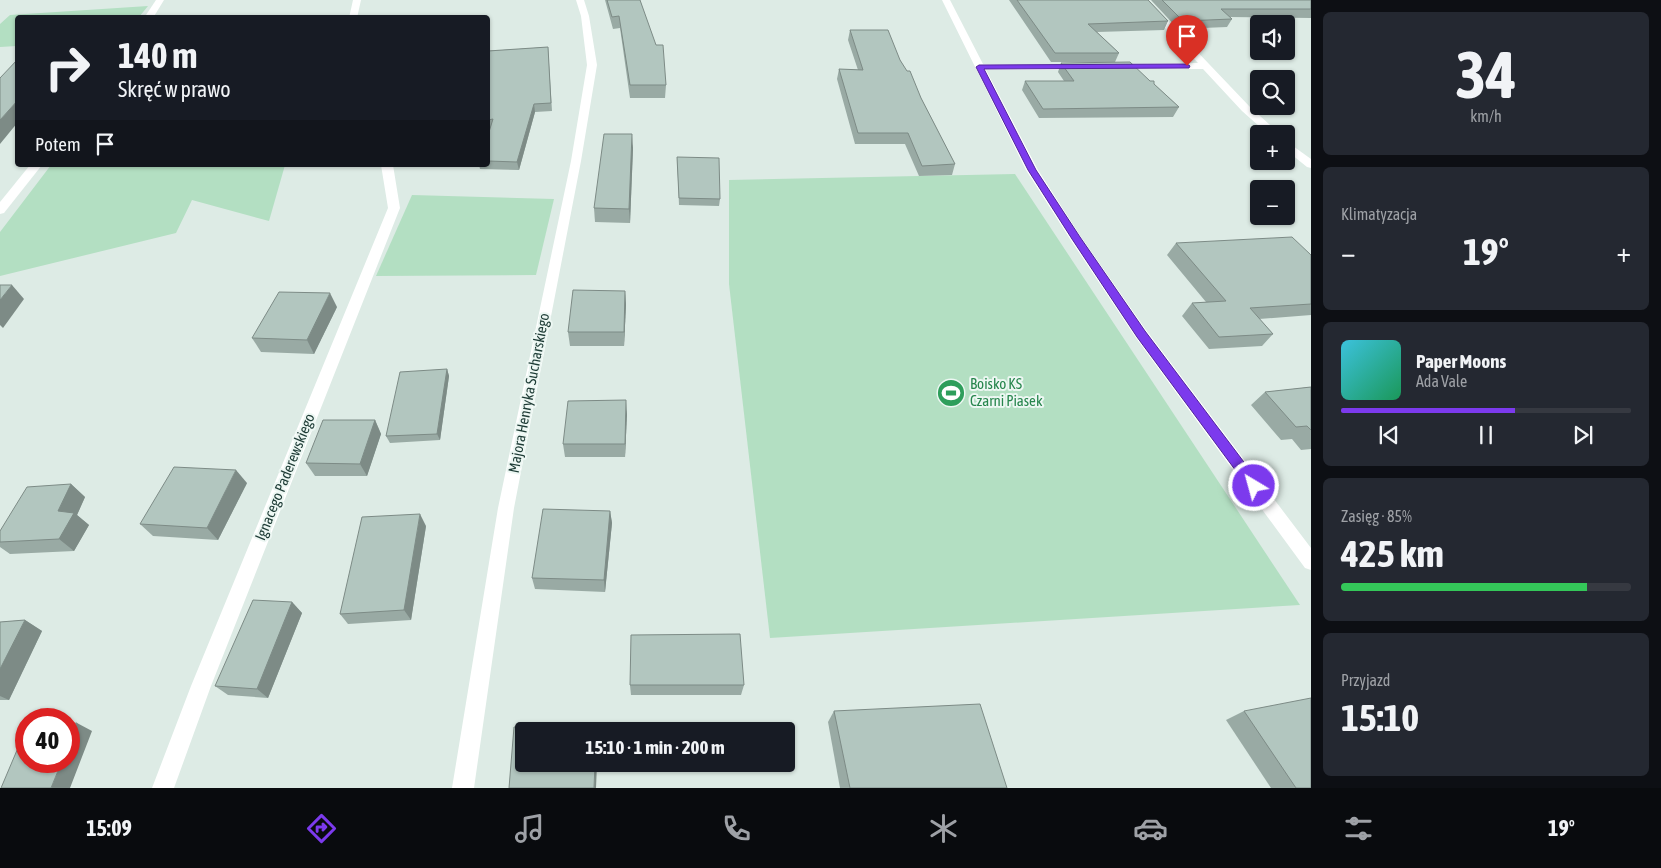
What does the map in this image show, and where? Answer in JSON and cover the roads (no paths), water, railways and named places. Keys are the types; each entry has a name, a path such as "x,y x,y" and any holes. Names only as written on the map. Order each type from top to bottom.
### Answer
{"street":[{"path":"150,15 160,0"},
{"path":"354,15 357,0"},
{"name":"Majora Henryka Sucharskiego","path":"463,788 506,508 576,162 592,65 585,16 580,0"},
{"path":"946,0 1032,170 1076,239 1141,334 1311,562"},
{"path":"1143,0 1246,108 1265,125"},
{"path":"1107,67 1206,66"},
{"path":"979,67 1088,67"},
{"path":"1295,152 1311,165"},
{"path":"0,210 34,167"},
{"name":"Ignacego Paderewskiego","path":"163,788 201,686 394,208 387,167"}],"place":[{"name":"Boisko KS Czarni Piasek","path":"951,393"}]}
